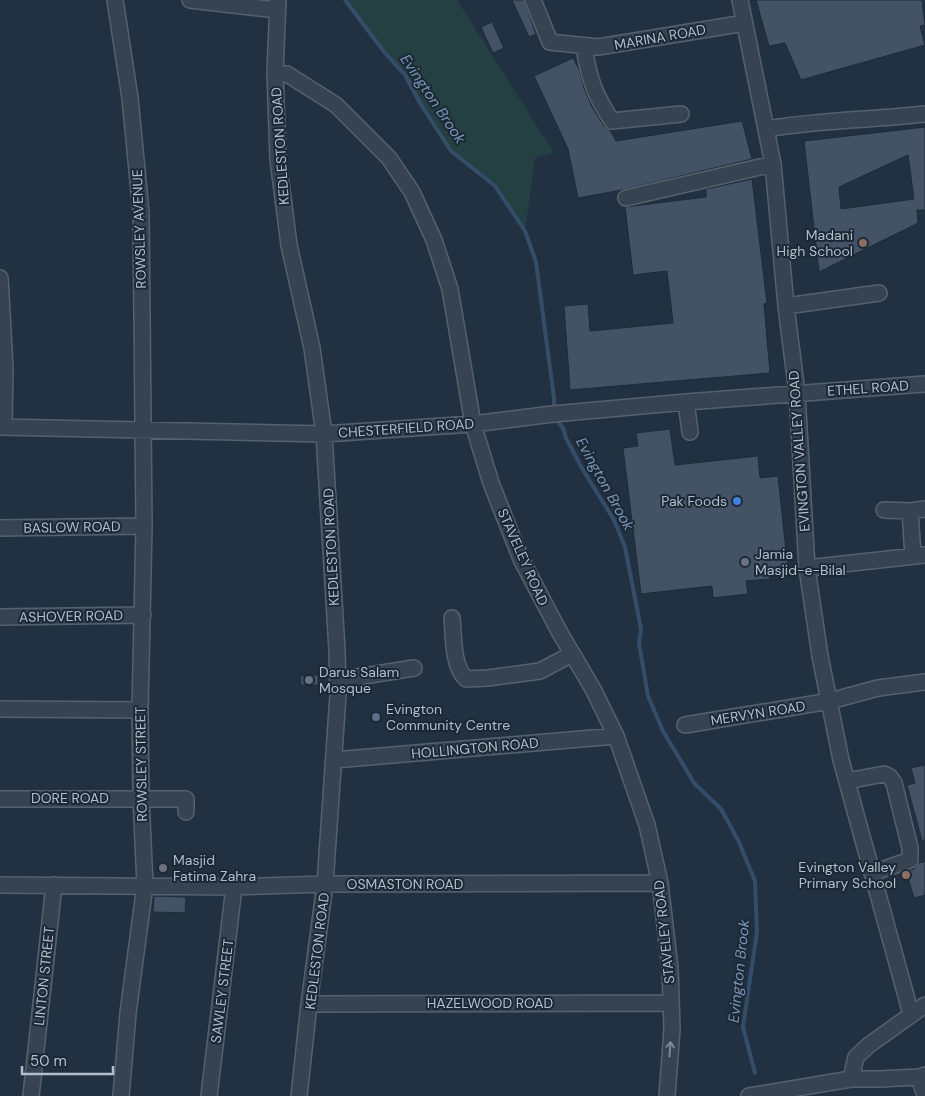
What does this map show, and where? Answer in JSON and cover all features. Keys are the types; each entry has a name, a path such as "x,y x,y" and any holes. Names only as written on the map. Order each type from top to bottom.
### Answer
{"street":[{"name":"ROWSLEY AVENUE","path":"115,0 130,98 141,212 142,430"},
{"path":"190,0 278,5"},
{"name":"MARINA ROAD","path":"533,0 550,42 579,46 598,47 745,22"},
{"name":"EVINGTON VALLEY ROAD","path":"740,0 773,164 786,306 804,393 807,568 820,656 846,781 911,1014"},
{"name":"KEDLESTON ROAD","path":"278,5 275,73 278,159 290,245 312,348 324,434 338,680 325,884 299,1096"},
{"path":"579,46 598,100 612,121 681,114"},
{"name":"STAVELEY ROAD","path":"275,73 287,74 336,105 389,158 412,192 434,240 450,289 473,424 491,483 521,559 593,689 616,736 646,825 660,883 670,968 672,1029 667,1096"},
{"path":"766,129 829,121 925,114"},
{"path":"626,198 773,164"},
{"path":"0,278 5,367 2,427"},
{"path":"786,306 879,293"},
{"name":"ETHEL ROAD","path":"804,393 925,384"},
{"name":"CHESTERFIELD ROAD","path":"2,427 324,434 473,424 553,414 804,393"},
{"path":"686,402 690,432"},
{"name":"ROWSLEY STREET","path":"121,1096 128,1013 145,885 141,798 140,710 144,526 142,430"},
{"path":"807,568 919,555 918,510 884,510"},
{"name":"BASLOW ROAD","path":"0,528 144,526"},
{"name":"ASHOVER ROAD","path":"0,617 142,615"},
{"path":"452,618 457,663 460,673 466,679 540,671 572,654"},
{"path":"338,680 414,668"},
{"name":"MERVYN ROAD","path":"685,725 830,701 878,688 925,682"},
{"path":"0,709 140,710"},
{"name":"HOLLINGTON ROAD","path":"334,760 616,736"},
{"path":"846,781 884,774 890,777 894,783 910,848 910,860 872,873"},
{"name":"DORE ROAD","path":"0,798 186,799 186,812"},
{"name":"OSMASTON ROAD","path":"0,886 145,885 234,887 325,884 660,883"},
{"name":"LINTON STREET","path":"31,1096 54,885"},
{"name":"SAWLEY STREET","path":"209,1096 234,887"},
{"name":"HAZELWOOD ROAD","path":"309,1004 671,1003"},
{"path":"851,1079 856,1057 868,1045 925,1005"},
{"path":"749,1096 851,1079 922,1076 925,1096"}],"green space":[{"path":"345,0 457,0 554,153 535,158 525,231 495,186 451,151 420,103 405,75 385,53"}],"building":[{"path":"512,0 524,0 536,34 529,37"},
{"path":"756,0 922,0 925,25 920,26 925,45 801,80 785,43 769,46"},
{"path":"492,22 504,48 493,53 481,27"},
{"path":"573,58 579,69 592,107 616,141 742,121 752,159 622,190 578,198 568,149 534,76"},
{"path":"925,127 925,210 917,210 918,223 819,272 804,141","holes":["908,155 914,199 841,209 839,187"]},
{"path":"752,179 767,303 764,304 770,373 570,390 564,306 588,304 590,331 673,323 667,271 633,275 625,207 706,197 706,189"},
{"path":"670,429 675,465 758,456 760,478 778,476 788,569 769,571 770,579 746,581 748,594 713,598 712,586 641,594 623,448 638,446 636,433"},
{"name":"Darus Salam Mosque","path":"318,675 318,685 301,685 300,676"},
{"path":"925,765 925,840 922,841 907,785 915,783 911,768"},
{"path":"925,861 925,895 914,898 906,871 914,869 919,863"},
{"path":"154,896 186,897 185,913 153,912"}],"waterway":[{"name":"Evington Brook","path":"345,0 385,53 405,75 420,103 451,151 495,186 525,231 536,262 554,410"},
{"name":"Evington Brook","path":"556,419 563,428 566,438 583,470 614,520 625,547 641,629 639,643 648,696 663,731 694,783 721,809 738,840 755,881 757,932 743,1027 755,1073"}],"place":[{"name":"Madani High School","path":"863,243"},
{"name":"Pak Foods","path":"737,501"},
{"name":"Jamia Masjid-e-Bilal","path":"745,562"},
{"name":"Darus Salam Mosque","path":"309,680"},
{"name":"Evington Community Centre","path":"376,717"},
{"name":"Masjid Fatima Zahra","path":"163,868"},
{"name":"Evington Valley Primary School","path":"906,875"}]}
